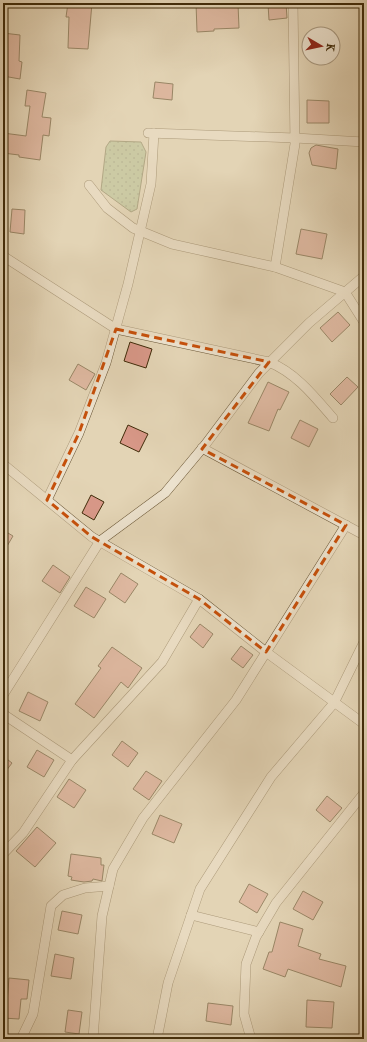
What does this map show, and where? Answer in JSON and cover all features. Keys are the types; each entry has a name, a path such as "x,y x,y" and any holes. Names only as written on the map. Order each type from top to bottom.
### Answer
{"street":[{"path":"275,267 295,138 293,3"},
{"path":"47,500 79,433 106,363 116,329 151,184 151,133 364,142"},
{"path":"89,185 107,208 133,228 172,244 275,267 345,292 364,322"},
{"path":"3,256 116,329 269,362 281,367 306,387 333,418"},
{"path":"3,695 100,542 165,493 269,362 309,323 364,276"},
{"path":"202,448 364,535"},
{"path":"3,464 100,542 199,599 266,652 364,724"},
{"path":"92,1039 102,916 113,869 143,818 236,700 346,526"},
{"path":"3,854 23,834 72,760 162,662 199,599"},
{"path":"157,1039 168,982 200,889 271,777 334,703 364,642"},
{"path":"3,714 72,760"},
{"path":"251,1039 244,1014 246,964 259,932 276,903 364,793"},
{"path":"21,1039 33,1014 51,906 62,895 85,888 109,886"},
{"path":"191,915 259,932"}],"highlighted area":[{"path":"116,329 269,362 202,449 346,525 266,652 199,599 92,537 47,500 79,433"}],"green space":[{"path":"110,141 141,142 146,152 137,209 131,212 101,190 106,147"}],"building":[{"path":"68,3 92,3 88,49 68,48 69,17 66,17"},
{"path":"196,3 238,4 239,28 214,29 214,31 197,32"},
{"path":"286,3 287,18 269,20 268,4"},
{"path":"3,33 20,35 19,61 22,62 20,79 3,76 5,54 3,54"},
{"path":"155,82 173,84 172,100 153,98"},
{"path":"27,90 46,93 42,117 51,118 49,136 43,135 40,160 3,153 3,133 26,136 30,106 25,106"},
{"path":"307,100 329,101 329,123 307,123"},
{"path":"316,145 338,149 336,169 312,165 309,153 311,148"},
{"path":"12,209 25,210 24,234 10,232"},
{"path":"301,229 327,234 322,259 296,254"},
{"path":"338,312 350,325 332,342 320,328"},
{"path":"130,342 152,349 146,368 124,361"},
{"path":"78,364 95,374 86,390 69,380"},
{"path":"347,377 358,387 341,405 330,394"},
{"path":"268,382 289,392 280,410 278,409 269,431 248,423"},
{"path":"300,420 318,429 309,447 291,438"},
{"path":"128,425 148,434 139,452 120,443"},
{"path":"91,495 104,502 94,520 82,513"},
{"path":"3,530 13,536 3,553"},
{"path":"53,565 70,577 60,593 42,581"},
{"path":"121,573 138,584 125,603 109,592"},
{"path":"86,587 106,599 94,618 74,606"},
{"path":"200,624 213,634 203,648 190,637"},
{"path":"241,646 253,655 243,668 231,659"},
{"path":"112,647 142,668 128,688 121,682 94,718 75,704 101,668 98,666"},
{"path":"28,692 48,702 40,721 19,711"},
{"path":"122,741 138,753 128,767 112,755"},
{"path":"37,750 54,760 44,777 27,767"},
{"path":"3,756 12,763 3,775"},
{"path":"146,771 162,781 149,800 133,789"},
{"path":"69,779 86,790 74,808 57,797"},
{"path":"327,796 342,808 330,822 316,810"},
{"path":"160,815 182,824 174,843 152,834"},
{"path":"37,827 56,843 35,867 16,851"},
{"path":"71,854 101,858 101,865 104,865 102,881 93,879 92,881 84,882 71,880 72,877 68,876"},
{"path":"249,884 268,894 257,913 239,902"},
{"path":"303,891 323,902 313,920 293,909"},
{"path":"62,911 82,915 78,934 58,930"},
{"path":"280,922 303,929 298,946 321,954 319,959 346,966 341,987 288,969 285,977 263,969 269,952 272,952"},
{"path":"55,954 74,958 71,979 51,976"},
{"path":"9,978 29,980 27,999 21,999 19,1019 3,1018 3,1002 7,1003"},
{"path":"307,1000 334,1002 332,1028 306,1027"},
{"path":"208,1003 233,1006 231,1025 206,1021"},
{"path":"68,1010 82,1012 79,1034 65,1032"}]}
